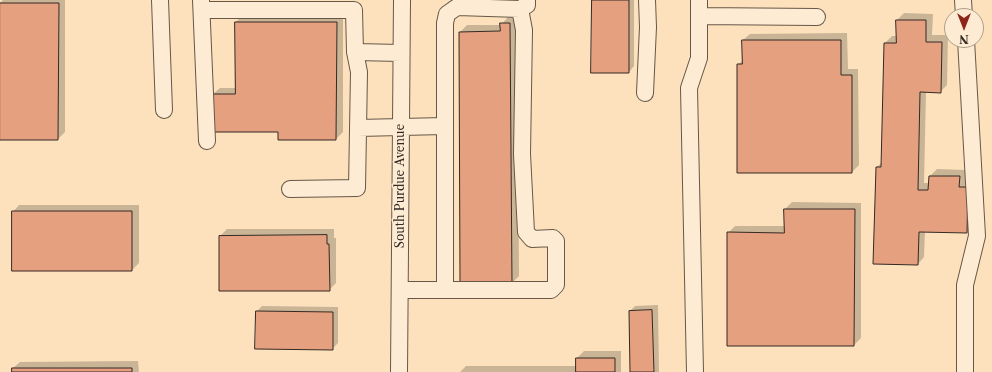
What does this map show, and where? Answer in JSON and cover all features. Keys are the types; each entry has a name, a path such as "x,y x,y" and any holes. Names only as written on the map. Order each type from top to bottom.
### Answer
{"street":[{"path":"160,0 164,110"},
{"name":"South Purdue Avenue","path":"400,372 402,0"},
{"path":"645,93 648,27 647,0"},
{"path":"695,372 689,88 699,58 698,0"},
{"path":"207,141 202,5 354,10 355,52 359,72 356,188 290,189"},
{"path":"400,290 445,290 551,290 556,285 556,242 553,238 532,238 526,232 522,154 524,5 457,7 447,14 445,23 444,126 445,290"},
{"path":"699,16 817,17"},
{"path":"965,372 965,285 977,236 966,48"},
{"path":"355,52 401,52"},
{"path":"358,128 444,126"}],"building":[{"path":"592,0 629,0 629,73 591,73"},
{"path":"0,3 59,3 58,140 0,140"},
{"path":"896,20 926,20 926,42 942,42 941,93 920,92 918,190 928,190 929,176 960,176 959,187 968,187 967,233 919,232 918,265 873,264 876,167 881,167 884,43 896,43"},
{"path":"235,22 337,22 336,140 278,140 278,132 211,132 212,94 235,94"},
{"path":"500,23 510,23 512,284 460,285 459,32 500,31"},
{"path":"742,40 841,40 841,75 852,75 852,173 737,173 737,64 742,64"},
{"path":"784,209 855,209 854,346 727,346 727,232 784,233"},
{"path":"12,211 132,211 132,271 12,271"},
{"path":"327,235 327,244 329,244 330,291 219,291 219,236"},
{"path":"652,310 654,372 630,372 629,311"},
{"path":"256,311 333,312 333,350 255,349"},
{"path":"576,358 615,358 615,372 576,372"},
{"path":"12,368 132,368 132,372 12,372"}]}
